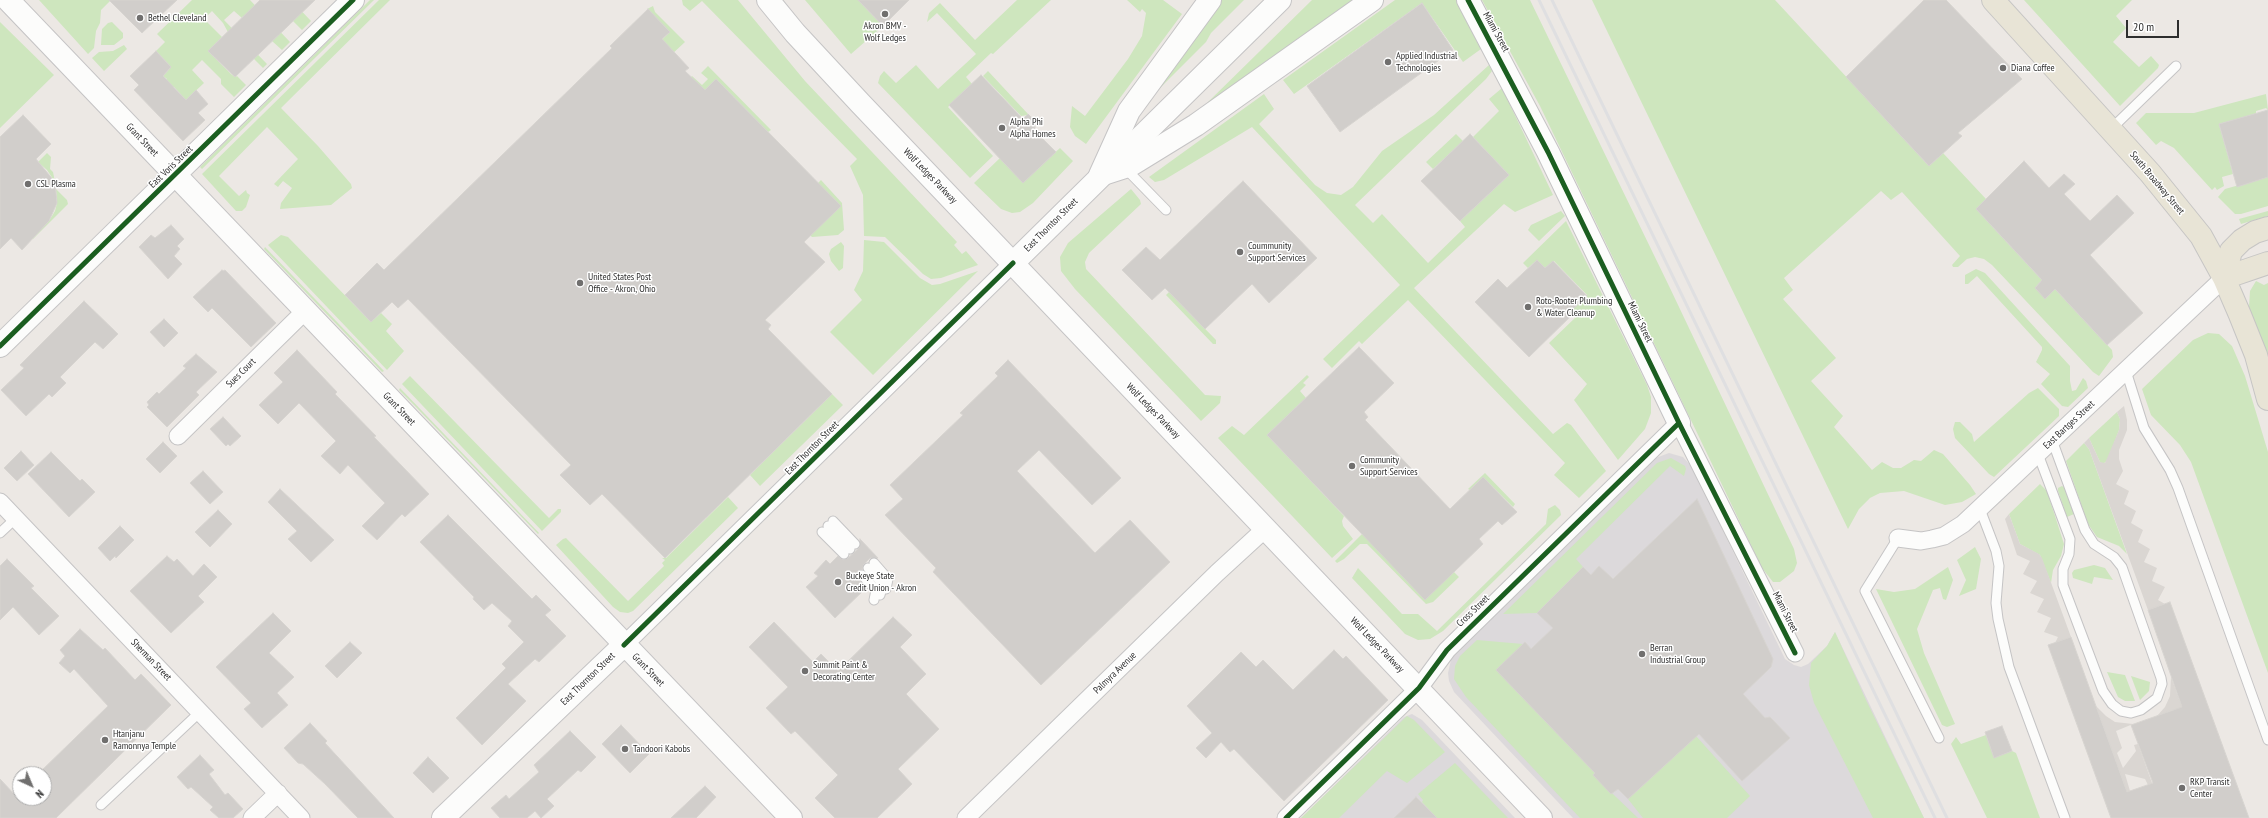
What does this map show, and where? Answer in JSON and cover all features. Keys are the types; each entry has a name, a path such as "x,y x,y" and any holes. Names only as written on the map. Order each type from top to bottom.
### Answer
{"main road":[{"name":"Grant Street","path":"8,0 791,818"},
{"name":"East Voris Street","path":"0,346 353,0"},
{"name":"Wolf Ledges Parkway","path":"768,0 795,33 860,103 1265,529 1419,688 1541,818"},
{"path":"1100,175 1129,111 1210,0"},
{"name":"East Thornton Street","path":"1013,263 1100,175 1280,0"},
{"path":"1100,175 1124,167 1196,124 1372,0"},
{"name":"Miami Street","path":"1468,0 1548,152 1679,423"},
{"name":"South Broadway Street","path":"1992,0 2111,129 2150,174 2200,236 2224,278 2256,355 2268,399"},
{"path":"2224,278 2231,251 2242,240 2255,232 2268,228"},
{"name":"East Bartges Street","path":"2224,278 2268,263"},
{"name":"East Thornton Street","path":"443,818 624,645"}],"street":[{"name":"East Thornton Street","path":"624,645 1013,263"},
{"name":"East Bartges Street","path":"1898,538 1921,541 1944,536 1963,524 2224,278"},
{"name":"Sues Court","path":"178,436 305,311"},
{"name":"Miami Street","path":"1679,423 1795,653"},
{"name":"Cross Street","path":"1286,818 1419,688 1446,650 1679,423"},
{"name":"Sherman Street","path":"0,502 301,818"},
{"name":"Palmyra Avenue","path":"966,818 1217,573 1265,529"},
{"path":"252,818 278,793"}],"lane":[{"path":"2111,129 2176,66"},
{"path":"1124,167 1166,210"},
{"path":"2126,371 2144,428 2170,470 2178,488 2268,740"},
{"path":"2038,454 2070,539 2069,554 2063,569 2063,585 2103,691 2112,704 2121,711 2131,713 2141,710 2157,698 2162,684 2161,678 2122,567 2114,557 2094,544 2085,530 2052,440"},
{"path":"1980,509 1996,551 1999,566 1996,603 1998,619 2009,667 2064,818"},
{"path":"0,534 16,518"},
{"path":"828,526 850,549 828,526"},
{"path":"1898,538 1865,591 1939,738"},
{"path":"868,568 888,579 880,595 876,590 868,568"},
{"path":"101,804 200,712"}],"shaded area":[{"path":"2124,406 2127,420 2127,430 2119,450 2119,459 2123,471 2116,484 2129,491 2124,504 2136,511 2131,523 2143,530 2138,542 2150,549 2144,562 2157,568 2152,581 2165,587 2158,600 2165,604 2148,610 2089,449 2084,443 2089,438 2100,462 2105,463 2119,430 2120,419 2117,412"},
{"path":"1669,453 1683,457 1692,467 1785,659 1794,665 1801,667 1808,664 1827,646 1835,632 1924,818 1573,818 1454,692 1449,681 1448,673 1451,660 1455,654 1653,459"},
{"path":"2009,514 2020,544 2039,554 2042,558 2071,637 2055,643 2058,637 2044,632 2051,618 2037,612 2044,599 2030,593 2037,581 2023,574 2030,561 2017,555 2005,519"},
{"path":"2171,677 2203,765 2173,710 2157,716 2165,707 2170,696"},
{"path":"2096,706 2106,716 2115,722 2133,724 2116,731 2122,748 2117,753 2123,768 2136,751 2134,745 2138,744 2152,783 2148,785 2145,779 2125,774 2130,791 2127,792"},
{"path":"1412,714 1422,720 1515,818 1301,818 1404,717"}],"green space":[{"path":"39,0 111,0 101,10 100,23 96,31 94,48 88,54"},
{"path":"192,0 250,0 290,42 282,50 272,41 278,35 243,16 242,18 234,11 224,20 267,64 263,68 229,34 223,23 212,11 204,19 222,37 208,51 231,74 235,77 237,76 246,85 234,97 221,84 221,79 202,60 192,70 204,83 186,100 174,87 167,94 160,86 167,79 163,76 171,67 156,51 165,42 157,34"},
{"path":"291,0 311,21 302,30 293,21"},
{"path":"370,0 374,0 202,169 200,167"},
{"path":"379,0 390,0 281,108 318,146 351,184 352,188 331,205 280,209 281,203 292,188 283,181 278,187 274,184 298,159 267,127 219,176 239,196 246,190 250,195 246,207 242,211 236,211 202,174"},
{"path":"682,0 738,0 805,81 957,242 954,245 962,254 966,251 978,265 941,278 931,279 923,274 885,237 864,236 863,195 850,166 857,159 702,1 690,11 683,5"},
{"path":"805,0 858,0 883,26 851,54"},
{"path":"1017,0 1051,0 966,77 972,84 948,107 993,156 970,178 878,83 880,76 884,71 896,83 916,65 938,89 976,54 937,13 927,22 929,13 940,3 975,40"},
{"path":"1127,0 1163,0 1182,14 1086,144 1075,136 1070,127 1072,106 1085,116 1128,59 1142,36 1146,13 1142,9 1140,12"},
{"path":"1220,0 1244,0 1211,33 1206,42 1152,96"},
{"path":"1312,0 1358,0 1209,106 1207,103"},
{"path":"1395,0 1456,0 1481,49 1463,62 1422,3 1294,94 1283,80"},
{"path":"1482,0 1530,0 1669,286 1794,549 1797,563 1794,571 1780,582 1773,582 1762,568 1540,106"},
{"path":"1592,0 1775,0 1929,166 1943,153 1986,199 1976,209 2042,280 2035,288 2045,298 2055,289 2112,350 2113,357 2099,376 2093,372 1992,265 1984,259 1975,257 1967,259 1958,267 1953,267 1952,265 1960,256 1902,192 1891,200 1881,191 1784,278 1793,290 1783,299 1836,358 1811,381 1843,416 1834,427 1872,470 1882,462 1893,468 1901,468 1914,460 1921,461 1934,450 1943,454 1976,494 1962,502 1945,505 1904,491 1880,493 1870,498 1859,509 1848,529"},
{"path":"2024,0 2132,0 2116,16 2126,28 2113,42 2139,67 2151,56 2159,65 2158,68 2120,106"},
{"path":"653,6 655,12 685,42 670,56 655,46 670,32 647,9"},
{"path":"0,22 54,75 0,128"},
{"path":"112,22 123,33 123,38 114,45 101,45 102,29 108,23"},
{"path":"124,45 127,49 104,71 92,58 99,52 113,51"},
{"path":"1489,65 1492,71 1486,79 1355,205 1373,223 1382,214 1428,263 1465,227 1460,221 1509,175 1473,137 1499,111 1489,99 1502,88 1553,195 1515,212 1504,204 1414,288 1553,434 1567,423 1571,425 1606,471 1579,498 1554,475 1565,463 1408,300 1362,344 1359,341 1332,368 1323,359 1400,285 1252,127 1164,180 1155,182 1149,177 1264,94 1274,109 1259,124 1315,185 1327,193 1341,195 1353,187 1382,151 1434,115"},
{"path":"708,66 771,130 768,132 716,79 697,98 689,79 692,76 702,85 708,79 701,73"},
{"path":"988,71 1028,115 1021,116 983,76"},
{"path":"2266,94 2268,110 2266,108 2256,111 2256,114 2219,124 2233,174 2222,177 2224,186 2217,190 2215,187 2212,190 2174,148 2161,141 2156,145 2136,123 2146,113 2194,113"},
{"path":"1456,134 1463,141 1433,169 1426,162"},
{"path":"1060,148 1073,161 1033,203 1020,212 1012,213 1001,209 974,183 1000,158 1023,182"},
{"path":"47,153 51,157 50,169 53,172 55,182 47,170 38,162"},
{"path":"2268,177 2268,206 2241,214 2235,214 2218,197 2225,189"},
{"path":"821,180 842,203 844,230 838,235 812,237 805,230 818,183"},
{"path":"56,189 67,200 68,204 33,239 32,237 49,221 55,211 57,203"},
{"path":"1131,189 1140,200 1141,204 1089,253 1085,262 1086,269 1205,395 1221,396 1220,403 1201,421 1075,289 1061,271 1060,257 1068,243"},
{"path":"1561,211 1565,216 1539,241 1528,230 1531,225"},
{"path":"2268,211 2268,216 2241,224 2239,219"},
{"path":"1566,221 1647,385 1651,397 1651,413 1645,429 1618,460 1574,400 1587,384 1549,343 1576,317 1571,311 1587,295 1554,261 1545,268 1537,260 1528,268 1523,263"},
{"path":"281,235 288,237 371,322 381,313 392,324 386,331 404,351 387,370 268,245"},
{"path":"864,240 884,242 920,278 932,285 940,284 978,271 873,375 830,332 862,300 854,290 863,271"},
{"path":"841,242 844,246 843,268 839,271 831,261 829,254 831,249"},
{"path":"265,247 384,371 382,372 264,249"},
{"path":"1976,269 1985,273 2070,366 2072,391 2076,390 2083,378 2086,381 2088,388 2068,407 2062,406 2041,384 2050,374 2036,362 2042,347 1977,276 1968,284 1965,284 1965,275"},
{"path":"2256,281 2264,285 2268,283 2268,358 2249,307 2250,291"},
{"path":"1169,292 1216,340 1216,344 1213,344 1166,295"},
{"path":"2208,333 2219,334 2232,346 2245,376 2268,452 2268,673 2191,462 2180,445 2151,415 2142,389 2193,340"},
{"path":"1307,375 1309,377 1303,383 1306,385 1300,391 1306,398 1267,435 1344,516 1342,521 1343,526 1353,539 1332,558 1218,438 1232,426 1244,435"},
{"path":"410,376 549,518 558,509 561,509 561,512 542,531 402,384"},
{"path":"400,388 539,533 538,534 399,390"},
{"path":"2038,388 2059,409 2059,416 1994,477 1989,474 1955,438 1953,429 1955,422 1960,422 1972,434 1974,442 2029,393"},
{"path":"832,394 843,405 760,486 750,475"},
{"path":"2117,412 2120,419 2119,430 2108,460 2103,464 2100,462 2089,438"},
{"path":"2084,443 2089,449 2127,554 2119,546 2097,537 2088,524 2066,461"},
{"path":"1671,458 1685,466 1686,469 1684,476 1670,466 1576,559 1583,567 1537,613 1503,614 1657,463"},
{"path":"1485,473 1515,504 1513,507 1483,477 1470,490 1468,489"},
{"path":"2040,484 2047,491 2064,544 2061,556 2053,570 2051,583 2040,555 2020,544 2009,514"},
{"path":"2062,486 2065,488 2074,514 2067,517 2058,491 2058,488"},
{"path":"728,497 738,508 633,611 628,613 620,612 613,607 556,545 566,538 628,601 664,566 662,563 665,560 662,558 666,558"},
{"path":"1555,505 1560,510 1561,515 1443,631 1430,639 1418,640 1405,634 1352,578 1358,568 1402,614 1418,614 1437,631 1546,524 1548,509"},
{"path":"1362,534 1454,572 1459,577 1433,602 1426,604 1367,544 1360,544 1344,559 1337,563 1335,561"},
{"path":"1975,547 1981,559 1976,589 1959,596 1966,580 1957,560"},
{"path":"2094,565 2105,568 2113,580 2094,577 2092,584 2073,578 2072,573 2074,570"},
{"path":"1948,567 1953,580 1946,600 1943,599 1940,588 1933,590 1917,629 1924,653 1955,724 1947,727 1942,725 1876,589 1894,592 1915,589"},
{"path":"1835,632 1866,700 1924,818 1873,818 1814,703 1809,685 1811,663 1827,646"},
{"path":"1477,640 1523,644 1496,670 1595,773 1593,775 1638,818 1580,818 1466,697 1454,679 1455,666 1460,656"},
{"path":"2107,672 2125,675 2135,701 2125,701 2118,697"},
{"path":"2131,676 2150,682 2149,691 2140,700"},
{"path":"1407,716 1414,720 1445,752 1407,783 1387,771 1339,818 1301,818"},
{"path":"1986,735 1994,757 2012,751 2016,753 2040,818 1987,818 1951,744 1956,737 1961,744"},
{"path":"1696,736 1750,796 1727,818 1643,818 1628,799"},
{"path":"1455,763 1508,818 1437,818 1422,802 1423,800 1418,794"}],"building":[{"name":"Bethel Cleveland","path":"109,0 177,0 142,33"},
{"path":"260,0 315,0 235,77 208,51"},
{"name":"Akron BMV - Wolf Ledges","path":"858,0 909,0 883,26"},
{"path":"1924,0 1946,0 2022,79 1958,133 1962,136 1929,166 1846,77"},
{"name":"Applied Industrial Technologies","path":"1422,3 1453,50 1340,132 1307,86"},
{"name":"United States Post Office - Akron, Ohio","path":"648,9 670,32 662,39 689,68 685,71 705,90 716,79 841,206 804,242 825,262 765,320 771,325 768,329 832,394 665,558 602,494 590,505 560,475 571,465 408,299 398,308 392,302 371,322 345,295 377,263 384,270 612,48 610,46"},
{"path":"156,51 171,67 163,76 186,100 196,90 208,104 198,113 205,120 183,141 134,90 139,85 130,76"},
{"name":"Alpha Phi Alpha Homes","path":"981,75 1023,119 1028,114 1035,121 1035,131 1056,152 1023,183 949,105"},
{"path":"2268,110 2268,177 2237,187 2219,124"},
{"name":"CSL Plasma","path":"23,115 51,144 36,159 55,182 57,203 49,221 22,250 11,238 0,249 0,137"},
{"path":"1470,134 1509,175 1460,221 1421,181"},
{"path":"2024,161 2049,188 2064,174 2075,184 2064,194 2090,221 2117,195 2134,213 2090,255 2143,313 2107,345 2055,289 2045,299 2035,288 2042,280 1976,209"},
{"name":"Coummunity Support Services","path":"1243,181 1317,258 1269,303 1252,284 1205,329 1165,288 1152,300 1122,270 1146,247 1160,260"},
{"path":"171,225 184,239 177,246 180,249 174,256 182,264 168,279 139,247 151,235 155,238"},
{"name":"Roto-Rooter Plumbing & Water Cleanup","path":"1537,260 1545,268 1553,261 1587,296 1571,311 1573,314 1529,357 1475,302 1498,279 1507,288"},
{"path":"222,270 225,270 276,323 251,347 212,308 208,312 193,297"},
{"path":"84,301 118,334 103,349 95,342 60,377 66,383 52,397 49,394 26,416 1,390 24,368 20,365"},
{"path":"164,319 178,333 164,347 150,332"},
{"name":"Community Support Services","path":"1359,347 1394,383 1364,412 1368,417 1365,420 1450,509 1483,477 1517,512 1502,525 1498,521 1479,539 1483,544 1425,600 1267,435"},
{"path":"297,350 337,392 335,394 376,436 374,437 429,494 405,517 402,514 377,540 362,526 385,503 348,465 340,474 321,456 336,441 299,403 278,424 259,405 283,382 274,373"},
{"path":"196,354 217,372 196,392 199,395 167,427 147,407 149,405 147,402 157,392 159,394 186,368 183,366"},
{"path":"1008,360 1121,478 1092,505 1039,450 1017,471 1095,553 1130,520 1170,562 1041,685 933,572 936,568 885,515 903,499 890,485 963,415 960,413 998,376 995,373"},
{"path":"223,417 241,436 230,446 228,444 226,446 210,429"},
{"path":"163,442 177,456 160,473 146,459"},
{"path":"21,451 34,465 17,481 4,468"},
{"path":"51,452 80,481 82,479 95,492 69,517 28,474"},
{"path":"203,471 223,492 210,504 190,483"},
{"path":"280,489 334,540 311,562 288,539 297,531 268,502"},
{"name":"Berran Industrial Group","path":"1697,499 1773,659 1771,667 1743,694 1765,718 1770,717 1790,738 1742,781 1699,734 1628,799 1618,789 1611,794 1593,775 1595,773 1496,670 1525,642 1531,649 1553,628 1537,613 1583,567 1591,575 1599,566 1613,579"},
{"path":"218,510 232,524 210,547 195,532"},
{"path":"448,515 532,599 536,595 551,610 545,615 566,636 539,662 535,659 508,684 526,701 482,745 456,718 506,668 502,664 524,642 508,626 512,621 492,603 484,610 473,599 474,597 420,542"},
{"path":"120,526 134,540 116,558 115,556 110,561 98,548"},
{"name":"Buckeye State Credit Union - Akron","path":"860,539 878,558 870,558 864,564 862,569 858,571 856,577 866,588 835,618 806,587 818,576 814,573 826,560 830,564 838,556 843,560 848,558 859,548"},
{"path":"167,556 174,562 177,559 193,576 204,564 217,577 198,596 204,602 171,633 130,591"},
{"path":"7,559 34,586 31,588 59,616 39,635 13,607 0,620 0,566"},
{"path":"2170,602 2249,818 2111,818 2048,645 2071,637 2127,792 2153,783 2131,725 2182,707 2148,610"},
{"path":"273,613 291,631 269,653 294,677 277,693 288,705 262,728 244,709 251,703 216,667"},
{"path":"893,617 912,635 900,647 926,674 906,694 939,729 898,769 912,784 877,818 835,818 815,798 838,775 795,731 791,734 766,708 788,687 749,647 774,622 813,662 821,654 838,671"},
{"name":"Htanjanu Ramonnya Temple","path":"80,629 103,650 105,648 135,680 141,674 171,705 56,818 0,818 0,779 12,792 12,806 52,806 52,766 46,766 108,706 74,669 70,673 59,663 65,656 60,650"},
{"path":"350,642 362,653 337,678 325,666"},
{"path":"1334,650 1343,659 1346,656 1388,700 1284,801 1234,749 1230,752 1221,742 1206,758 1196,748 1212,733 1187,706 1241,652 1256,667 1263,660 1293,690"},
{"path":"310,723 327,741 325,743 394,818 358,818 325,784 303,764 298,763 284,748"},
{"name":"Tandoori Kabobs","path":"621,725 649,754 630,773 602,744"},
{"path":"2002,726 2012,751 1994,758 1985,732"},
{"path":"570,731 596,757 581,772 578,770 547,799 554,806 541,818 535,811 527,818 500,818 491,808 506,795 509,799 539,772 534,765"},
{"path":"200,755 214,770 209,774 225,795 228,793 243,809 233,818 219,818 210,810 213,807 191,787 188,789 177,777"},
{"path":"428,757 449,778 433,793 413,773"},
{"path":"705,786 716,797 696,818 671,818"},
{"path":"1416,797 1437,818 1394,818 1411,802"}],"railway":[{"path":"1539,0 1935,818"},
{"path":"1552,0 1947,818"}],"cycle path":[{"path":"0,346 353,0"},
{"path":"1468,0 1548,152 1679,423 1795,653"},
{"path":"624,645 1013,263"},
{"path":"1286,818 1419,688 1447,650 1679,423"}],"place":[{"name":"Akron BMV - Wolf Ledges","path":"885,14"},
{"name":"Bethel Cleveland","path":"140,18"},
{"name":"Applied Industrial Technologies","path":"1388,62"},
{"name":"Diana Coffee","path":"2003,68"},
{"name":"Alpha Phi Alpha Homes","path":"1002,128"},
{"name":"CSL Plasma","path":"28,184"},
{"name":"Coummunity Support Services","path":"1240,252"},
{"name":"United States Post Office - Akron, Ohio","path":"580,283"},
{"name":"Roto-Rooter Plumbing & Water Cleanup","path":"1528,307"},
{"name":"Community Support Services","path":"1352,466"},
{"name":"Buckeye State Credit Union - Akron","path":"838,582"},
{"name":"Berran Industrial Group","path":"1642,654"},
{"name":"Summit Paint & Decorating Center","path":"805,671"},
{"name":"Htanjanu Ramonnya Temple","path":"105,740"},
{"name":"Tandoori Kabobs","path":"625,749"},
{"name":"RKP Transit Center","path":"2182,788"}]}
